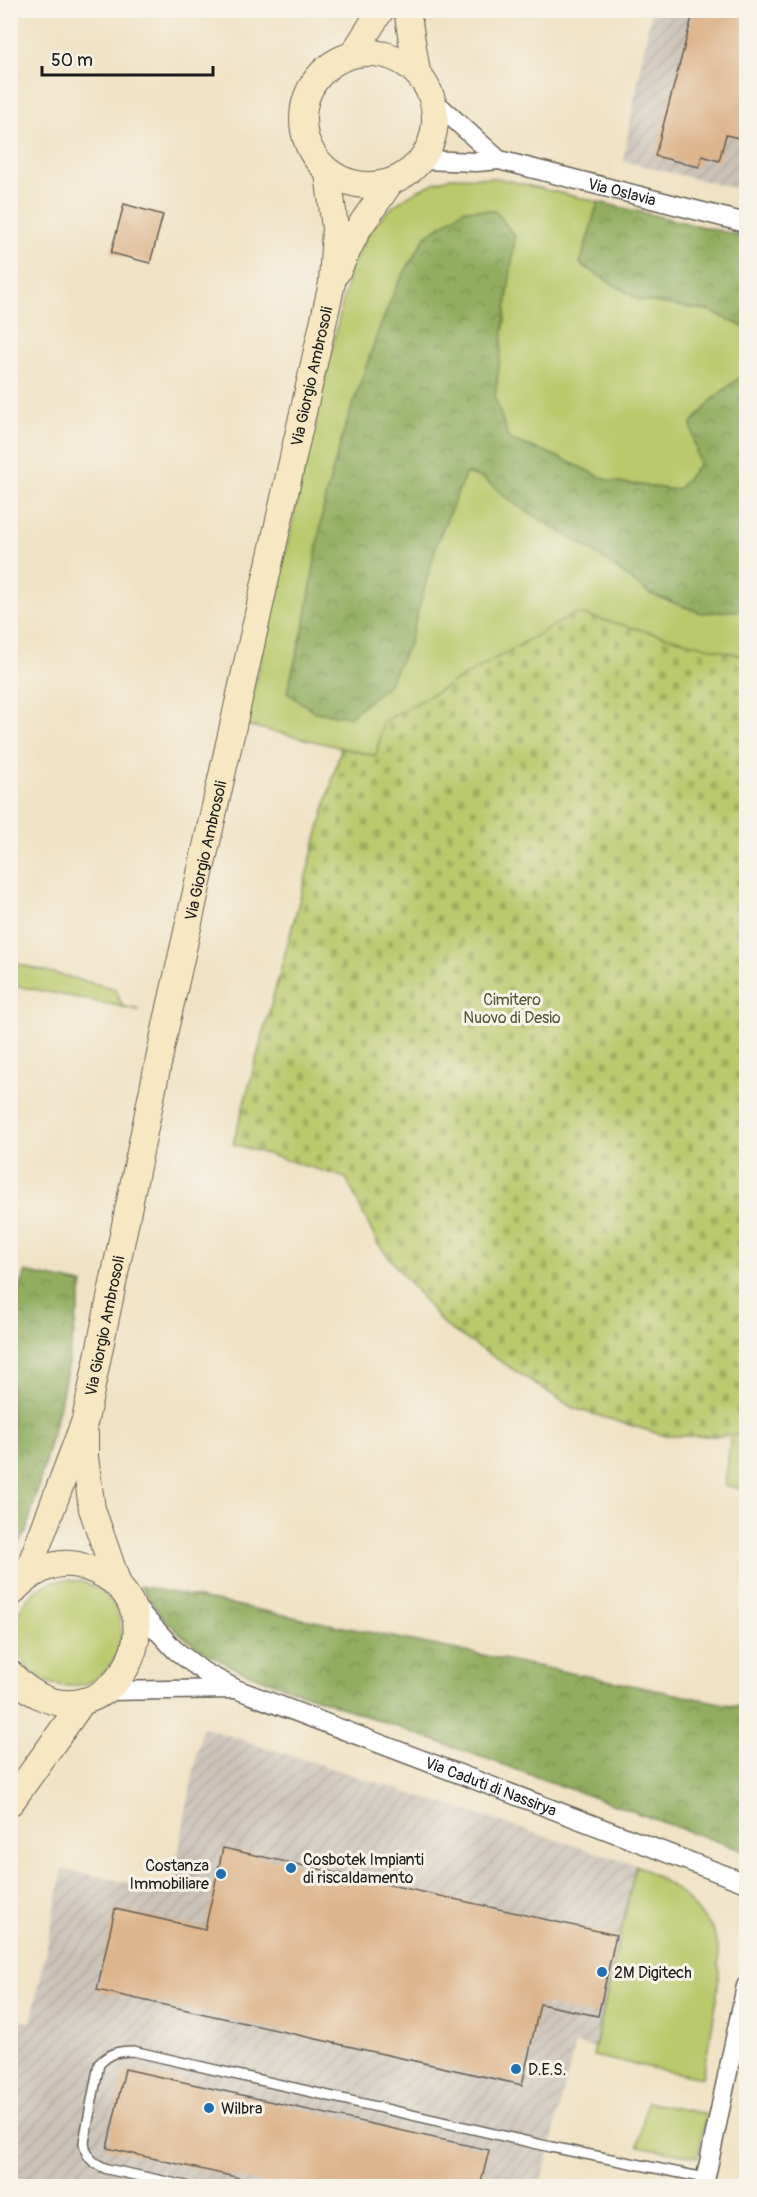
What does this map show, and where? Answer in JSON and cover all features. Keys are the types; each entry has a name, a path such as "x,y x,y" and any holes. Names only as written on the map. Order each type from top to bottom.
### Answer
{"main road":[{"path":"353,54 381,10"},
{"path":"407,10 417,72"},
{"path":"376,53 398,59 417,72 434,101 436,122 432,142 422,160 408,174 390,183 358,186 328,173 313,157 304,138 302,116 306,95 318,77 334,63 353,54 376,53"},
{"name":"Via Giorgio Ambrosoli","path":"11,1803 95,1696 121,1677 132,1659 137,1638 135,1617 123,1592 92,1509 84,1457 85,1419 165,1030 332,283 335,228 328,173"},
{"name":"Via Giorgio Ambrosoli","path":"332,283 358,229 390,183"},
{"name":"Via Giorgio Ambrosoli","path":"18,1587 85,1419"},
{"path":"18,1587 48,1567 74,1564 99,1571 123,1592"},
{"path":"10,1673 24,1687 42,1698 62,1703 95,1696"},
{"path":"10,1774 11,1803"}],"street":[{"name":"Via Oslavia","path":"434,101 499,160"},
{"name":"Via Oslavia","path":"422,160 477,162 499,160 747,223"},
{"name":"Via Caduti di Nassirya","path":"123,1592 175,1650 204,1672 236,1689 747,1883"},
{"name":"Via Caduti di Nassirya","path":"95,1696 236,1689"},
{"path":"705,2182 747,1986"}],"lane":[{"path":"186,2187 107,2169 95,2164 85,2152 84,2142 99,2064 107,2055 119,2051 133,2051 705,2182"}],"shaded area":[{"path":"651,11 746,11 746,191 623,161"},
{"path":"202,1727 636,1865 595,2048 575,2044 541,2186 11,2186 10,2068 13,2020 31,2022 63,1869 171,1892"}],"green space":[{"path":"451,177 497,178 746,237 746,657 732,653 376,756 246,725 350,270 367,236 386,213 416,191"},
{"path":"598,202 746,237 746,328 710,311 639,300 580,264"},
{"path":"465,209 496,211 515,237 495,398 509,439 554,455 610,481 677,490 699,465 691,424 713,399 746,372 746,596 743,610 701,613 650,594 593,551 513,503 484,479 466,473 437,543 409,644 388,685 349,717 315,712 287,693 305,622 325,498 345,427 397,285 425,237"},
{"name":"Cimitero Nuovo di Desio","path":"576,613 746,657 746,1433 724,1436 666,1436 573,1408 444,1325 378,1244 346,1178 233,1144 341,748 376,756 383,722"},
{"path":"10,962 116,989 122,1006 139,1010 11,985"},
{"path":"25,1272 83,1284 60,1405 26,1533 11,1553 11,1325"},
{"path":"746,1433 746,1490 725,1485 731,1435"},
{"path":"68,1580 88,1584 106,1595 117,1613 121,1633 117,1653 106,1671 88,1682 68,1686 48,1682 30,1671 19,1653 15,1633 19,1613 30,1595 48,1584"},
{"path":"140,1586 746,1708 746,1852 238,1670 207,1653 179,1633 159,1613"},
{"path":"636,1865 681,1893 714,1933 718,1947 718,1984 713,2025 702,2078 593,2056"},
{"path":"647,2102 706,2114 698,2157 638,2146"}],"building":[{"path":"694,10 747,10 747,140 726,135 719,161 702,156 699,167 655,156"},
{"path":"124,204 163,215 150,263 111,253"},
{"path":"223,1848 616,1935 598,2016 540,2004 522,2085 97,1990 115,1909 205,1929"},
{"name":"Wilbra","path":"125,2069 489,2150 480,2187 280,2187 107,2148"}],"place":[{"name":"Cosbotek Impianti di riscaldamento","path":"291,1868"},
{"name":"Costanza Immobiliare","path":"221,1874"},
{"name":"2M Digitech","path":"602,1972"},
{"name":"D.E.S.","path":"516,2069"},
{"name":"Wilbra","path":"209,2108"}]}
